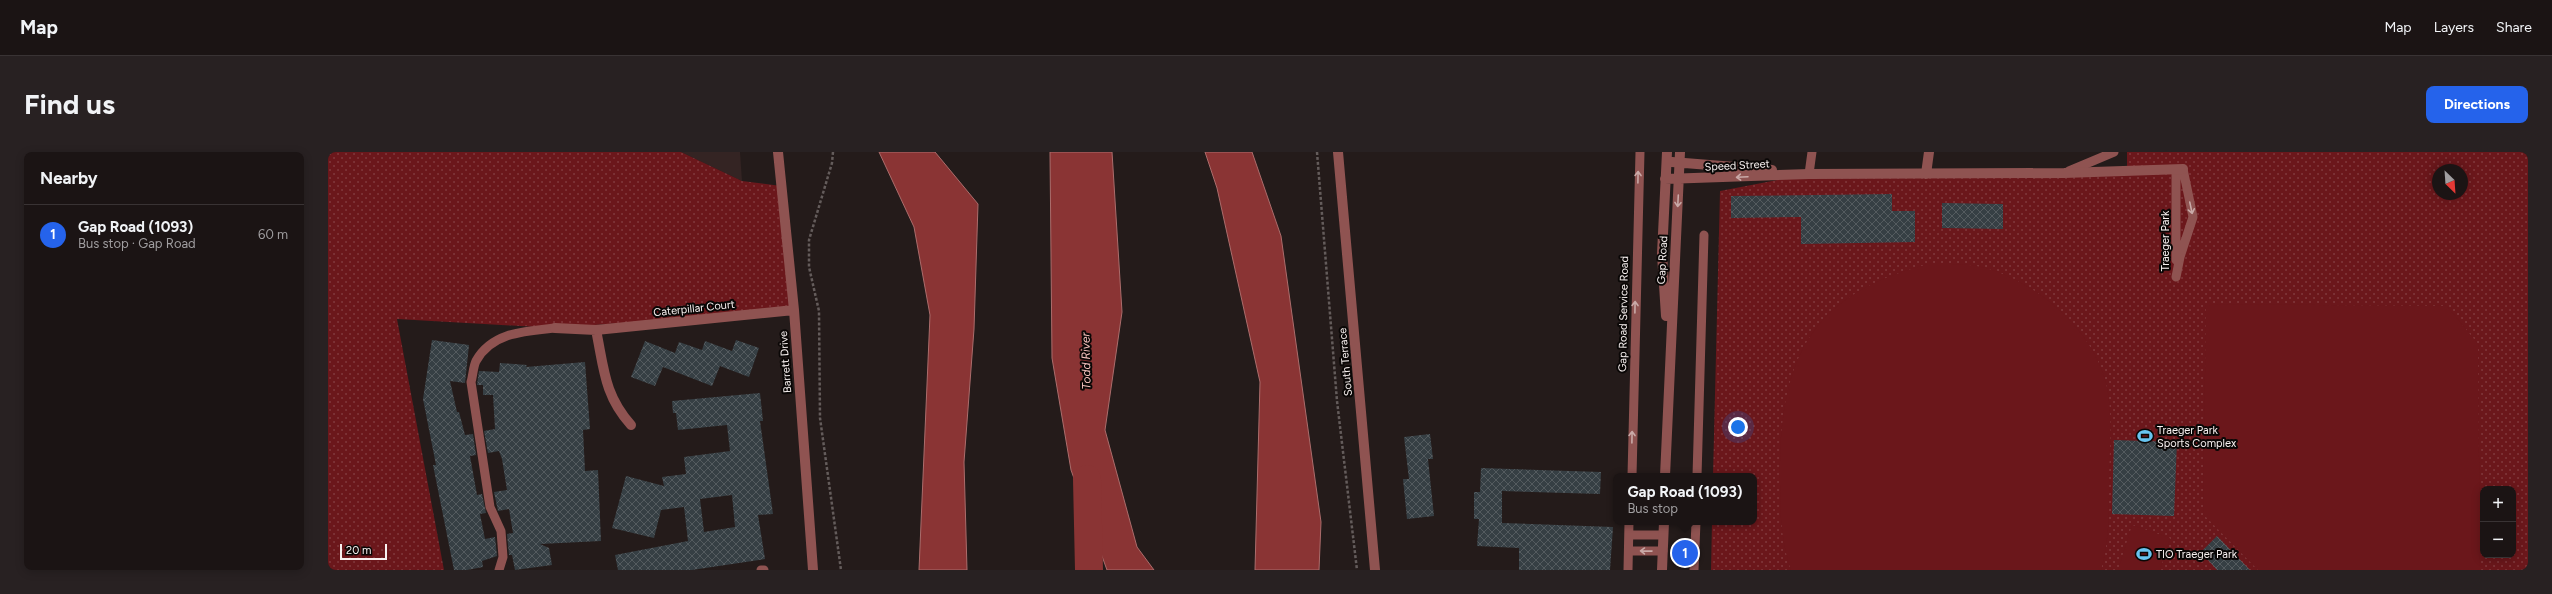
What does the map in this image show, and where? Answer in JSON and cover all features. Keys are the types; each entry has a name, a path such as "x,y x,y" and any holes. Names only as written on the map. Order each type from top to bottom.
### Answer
{"street":[{"name":"Barrett Drive","path":"778,152 794,310 813,570"},
{"name":"South Terrace","path":"1338,152 1375,570"},
{"path":"1926,174 1929,152"},
{"name":"Speed Street","path":"1666,157 1679,157 1809,174"},
{"name":"Gap Road","path":"1666,157 1662,254 1668,370"},
{"name":"Gap Road","path":"1665,473 1668,370 1679,157"},
{"name":"Speed Street","path":"1666,179 1679,180 1809,174 2064,173 2180,170"},
{"name":"Caterpillar Court","path":"555,328 596,330 794,310"},
{"path":"596,330 608,391 620,412 631,425"},
{"path":"1662,570 1664,525"}],"lane":[{"name":"Gap Road Service Road","path":"1632,473 1640,152"},
{"path":"1809,174 1812,152"},
{"path":"2064,173 2114,152"},
{"name":"Traeger Park","path":"2180,170 2193,217 2180,257 2176,277 2180,170"},
{"path":"1697,473 1704,235"},
{"path":"499,570 503,557 501,531 490,507 471,382 476,362 492,343 516,332 555,328"},
{"path":"1628,570 1629,525"},
{"path":"1694,570 1696,525"},
{"path":"1629,534 1663,535"},
{"path":"1629,551 1663,551"}],"path":[{"path":"833,152 832,163 809,240 809,267 819,311 820,418 841,570"},
{"path":"1318,152 1337,401 1357,570"}],"shaded area":[{"path":"328,152 681,152 742,181 781,186 794,310 555,328 397,319 444,570 328,570"},
{"path":"681,152 740,152 742,181"},
{"path":"2127,152 2528,152 2528,570 1711,570 1712,525 1757,525 1757,473 1713,473 1720,191 1809,174 2127,169"},
{"path":"1929,264 1972,265 2006,275 2044,297 2061,311 2089,344 2099,363 2106,383 2110,405 2108,522 2106,546 2101,570 1791,570 1782,531 1780,505 1780,465 1782,425 1788,390 1798,359 1813,333 1833,310 1858,292 1890,276"},
{"path":"2206,304 2447,306 2478,344 2480,570 2258,570 2203,514"},
{"name":"TIO Traeger Park","path":"2132,525 2170,538 2160,570 2118,570"}],"water":[{"path":"879,152 935,152 978,204 974,329 964,462 967,570 919,570 930,315 914,227"},
{"path":"1050,152 1112,152 1122,312 1105,430 1137,547 1154,570 1107,570 1071,470 1052,358"},
{"path":"1205,152 1252,152 1281,236 1321,522 1319,570 1255,570 1260,382 1217,188"}],"building":[{"path":"1892,194 1892,211 1915,211 1915,242 1801,244 1801,217 1731,218 1731,196"},
{"path":"1942,203 2003,204 2003,229 1942,228"},
{"path":"432,340 469,345 465,383 450,381 457,412 459,412 465,435 473,434 476,455 470,456 477,495 482,494 486,513 480,514 485,539 495,537 497,556 482,561 483,567 467,570 454,570 433,465 436,465 423,399"},
{"path":"736,340 759,348 749,377 720,366 712,386 663,367 655,386 631,377 645,341 675,353 679,342 702,350 705,341 732,351"},
{"path":"585,362 590,429 583,430 585,471 598,470 601,541 540,544 549,548 552,565 515,570 512,555 509,555 507,534 513,533 509,509 498,511 494,492 507,490 502,459 499,451 488,453 484,431 495,429 493,395 483,395 483,385 477,385 479,371 499,372 500,363 527,365 526,367"},
{"path":"760,393 763,421 760,421 773,514 758,515 765,559 692,570 618,570 615,555 688,541 684,507 661,510 654,538 612,528 626,476 664,486 662,477 686,474 684,457 730,451 727,425 678,430 676,413 673,413 672,401","holes":["732,495 735,527 704,532 700,499"]},
{"path":"1430,434 1433,459 1428,459 1434,516 1407,519 1403,479 1409,479 1404,437"},
{"path":"2114,440 2177,442 2174,516 2112,514"},
{"path":"1481,468 1601,472 1600,494 1502,491 1502,523 1613,527 1610,570 1519,570 1519,548 1477,546 1479,519 1474,519 1474,492 1480,492"},
{"path":"2217,536 2250,570 2217,570 2201,552"}],"waterway":[{"name":"Todd River","path":"1087,479 1089,570"}],"place":[{"name":"Traeger Park Sports Complex","path":"2145,436"},
{"name":"Gap Road (1093)","path":"1685,553"},
{"name":"TIO Traeger Park","path":"2144,554"}]}
